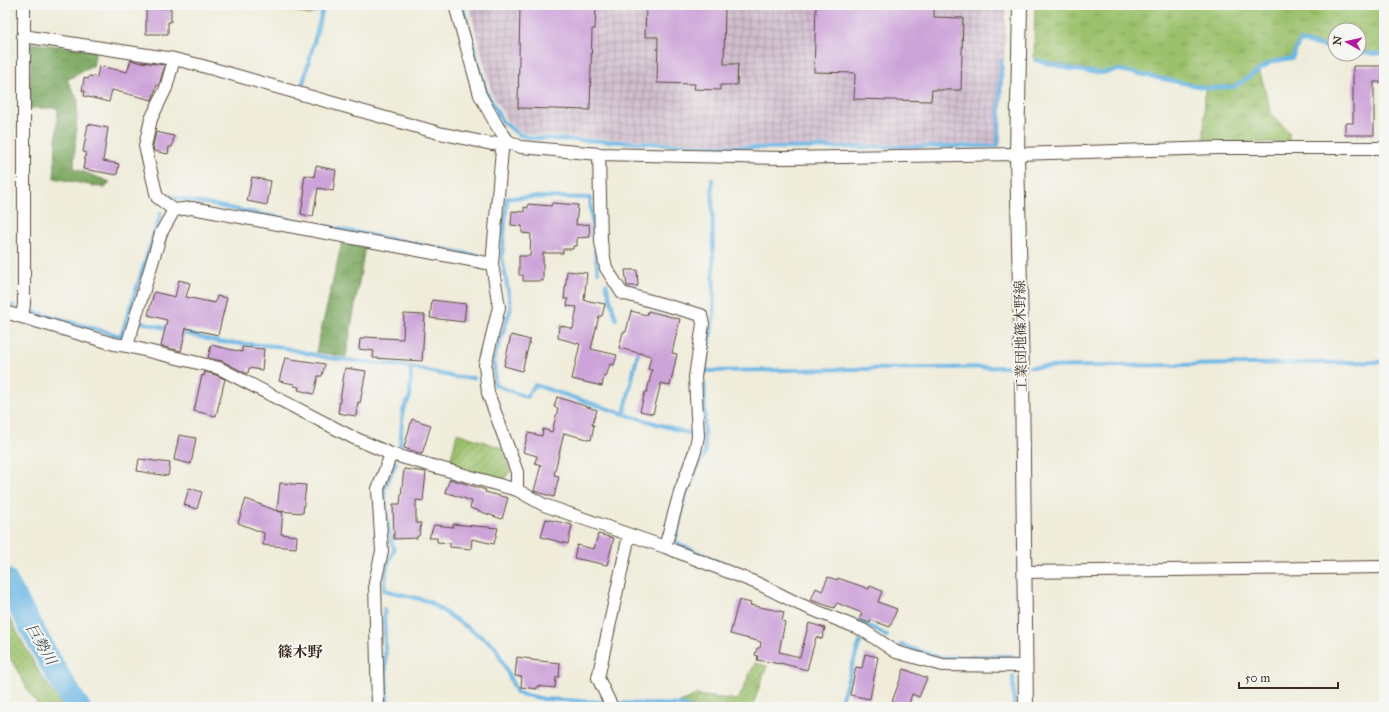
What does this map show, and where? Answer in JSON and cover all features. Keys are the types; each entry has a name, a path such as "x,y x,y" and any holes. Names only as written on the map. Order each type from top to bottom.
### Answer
{"street":[{"path":"22,317 24,304 24,5"},
{"path":"455,5 480,95 497,126 508,141 521,147 599,154 784,158 1017,154 1219,148 1384,148"},
{"name":"工業団地篠木野線","path":"1020,5 1017,154 1022,378 1026,707"},
{"path":"23,36 174,59 439,133 492,144 508,141"},
{"path":"174,59 166,88 151,119 145,146 157,197 174,210 192,208 492,264"},
{"path":"508,141 502,150 492,264 499,307 485,365 488,393 517,472 517,490"},
{"path":"599,154 601,242 606,268 622,294 701,316 703,324 694,377 698,436 695,451 680,492 665,547"},
{"path":"128,346 162,233 174,210"},
{"path":"5,312 114,344 219,368 352,436 391,454 517,490 544,505 665,547 759,584 799,604 863,630 896,652 943,665 1026,666"},
{"path":"378,707 375,582 382,551 378,489 391,454"},
{"path":"610,707 610,703 598,678 629,535"},
{"path":"1024,572 1384,567"}],"shaded area":[{"path":"469,5 1006,5 1001,144 783,147 534,135 518,131 507,121 492,94"}],"green space":[{"path":"273,5 318,5 318,11 309,15"},
{"path":"1035,5 1384,5 1384,52 1367,52 1367,22 1327,22 1327,46 1299,39 1291,57 1270,61 1259,69 1272,115 1289,132 1289,142 1204,144 1205,87 1120,69 1101,72 1034,59"},
{"path":"31,43 96,50 93,66 67,80 78,100 74,168 110,182 105,188 54,178 58,108 29,108"},
{"path":"342,242 365,247 346,357 316,352"},
{"path":"457,433 502,448 510,471 501,484 449,468"},
{"path":"5,610 39,672 63,707 39,707 29,692 5,648"},
{"path":"755,663 767,666 752,707 680,707 680,702 696,695 738,700"}],"building":[{"path":"520,5 596,5 595,29 592,29 590,110 518,108"},
{"path":"646,5 725,5 724,64 738,64 737,85 720,85 720,90 694,89 695,84 657,83 658,37 645,37"},
{"path":"816,5 934,7 934,17 963,18 961,90 932,90 931,101 854,99 855,73 814,72"},
{"path":"146,8 171,8 171,22 168,22 168,34 146,34"},
{"path":"131,60 141,63 165,65 159,85 157,85 152,100 112,90 109,102 84,96 85,91 82,91 84,78 88,79 89,76 97,77 99,66 127,72"},
{"path":"1353,66 1384,66 1384,82 1374,82 1374,135 1345,135 1345,123 1353,123"},
{"path":"88,124 108,128 103,161 119,164 117,175 83,169 86,152 83,152"},
{"path":"156,132 174,136 172,147 169,147 168,154 154,151 153,146"},
{"path":"316,166 336,170 333,191 318,188 313,217 301,214 305,189 303,189 305,175 314,177"},
{"path":"252,177 271,181 267,205 247,201"},
{"path":"552,203 578,205 576,225 589,224 590,237 577,238 577,246 573,246 573,249 563,249 563,253 543,253 543,281 523,281 523,275 519,275 519,256 530,256 531,234 522,233 522,226 511,225 512,211 524,212 524,207 528,208 528,204 551,206"},
{"path":"625,270 637,270 638,286 627,286"},
{"path":"567,271 587,273 584,300 605,304 602,316 599,316 591,349 617,355 614,365 610,364 606,377 604,376 602,386 572,379 580,344 558,338 559,325 573,329 577,307 567,306 568,299 564,299"},
{"path":"179,280 190,283 186,297 215,303 217,296 227,298 218,335 186,328 181,351 161,346 167,320 148,315 154,292 175,297"},
{"path":"432,300 466,304 464,322 430,318"},
{"path":"631,311 647,315 648,311 680,319 672,353 677,354 670,386 661,383 653,414 640,411 645,392 647,392 652,370 648,369 651,356 619,348 623,332 626,332"},
{"path":"404,314 425,315 422,361 373,358 374,351 359,349 360,339 364,339 364,337 403,339"},
{"path":"511,335 530,340 522,371 504,366"},
{"path":"211,345 242,352 242,347 264,349 262,370 249,368 248,373 245,373 222,361 208,358"},
{"path":"285,358 325,364 322,376 318,376 314,394 298,390 299,387 294,386 294,384 279,381"},
{"path":"345,368 366,371 356,416 338,413"},
{"path":"205,372 225,379 216,416 194,411 202,375 204,376"},
{"path":"557,397 597,410 592,425 594,425 591,440 564,433 554,475 559,476 554,497 534,491 541,465 535,463 537,456 523,452 528,433 542,436 543,429 552,432 558,408 554,407"},
{"path":"412,419 431,425 422,454 404,448"},
{"path":"179,435 196,438 191,464 174,460"},
{"path":"139,459 170,463 168,476 137,471"},
{"path":"404,469 426,472 423,501 416,500 416,523 421,523 419,536 417,536 417,538 394,539 393,504 400,504"},
{"path":"450,479 486,490 485,492 508,498 502,519 470,508 472,501 445,492"},
{"path":"280,483 306,485 303,513 278,511 283,513 281,534 297,536 296,548 263,545 264,533 238,523 246,499 277,511"},
{"path":"189,488 202,492 197,509 184,505"},
{"path":"546,519 572,525 568,544 541,537"},
{"path":"453,524 498,528 494,544 472,539 471,549 450,547 450,543 437,542 437,538 429,538 434,525 453,527"},
{"path":"598,534 614,538 607,565 574,558 577,545 594,549"},
{"path":"828,577 837,580 838,578 869,589 870,586 882,591 878,602 897,609 890,627 871,620 870,623 859,619 862,613 837,603 834,608 811,600 816,588 822,591"},
{"path":"739,600 751,603 750,605 784,612 782,621 785,622 779,652 800,657 809,623 825,628 822,639 816,637 807,670 780,663 757,660 758,656 755,655 757,648 760,648 761,642 730,634"},
{"path":"865,654 878,657 870,699 850,695 856,667 862,668"},
{"path":"517,657 560,663 559,677 556,677 555,688 537,686 537,689 521,687 522,677 515,676"},
{"path":"904,669 927,678 919,697 912,694 908,707 890,707"}],"waterway":[{"path":"303,83 324,5"},
{"path":"462,5 486,92 502,121 518,134 531,138 762,148 998,146 1001,60"},
{"path":"1035,60 1075,70 1100,73 1120,70 1207,88 1234,87 1271,62 1292,58 1300,41 1327,47"},
{"path":"1367,53 1384,53"},
{"path":"712,179 714,315 705,371 1009,367"},
{"path":"166,196 480,256"},
{"path":"593,235 590,198 507,198 502,257 511,308 494,359 495,385 526,397 535,385 698,436 704,434 705,385"},
{"path":"30,311 121,336 161,213"},
{"path":"595,251 598,272"},
{"path":"606,284 616,319"},
{"path":"5,304 14,306"},
{"path":"141,322 169,329"},
{"path":"180,332 219,342 276,346 328,358 411,367 454,377 474,378"},
{"path":"624,414 639,348"},
{"path":"1030,367 1384,362"},
{"path":"400,447 403,410 410,397 411,367"},
{"path":"704,434 705,452 685,497 675,542 723,564"},
{"path":"396,463 384,490 389,532 394,550 387,566 384,590 428,601 495,646 517,693 544,699 602,702"},
{"name":"巨勢川","path":"5,580 57,674 78,707"},
{"path":"384,609 387,707"},
{"path":"854,620 887,636"},
{"path":"839,707 860,642"},
{"path":"901,645 940,658 1012,656"},
{"path":"1013,676 1014,707"},
{"path":"616,703 680,705 688,707"}],"district":[{"name":"篠木野","path":"300,652"}]}
